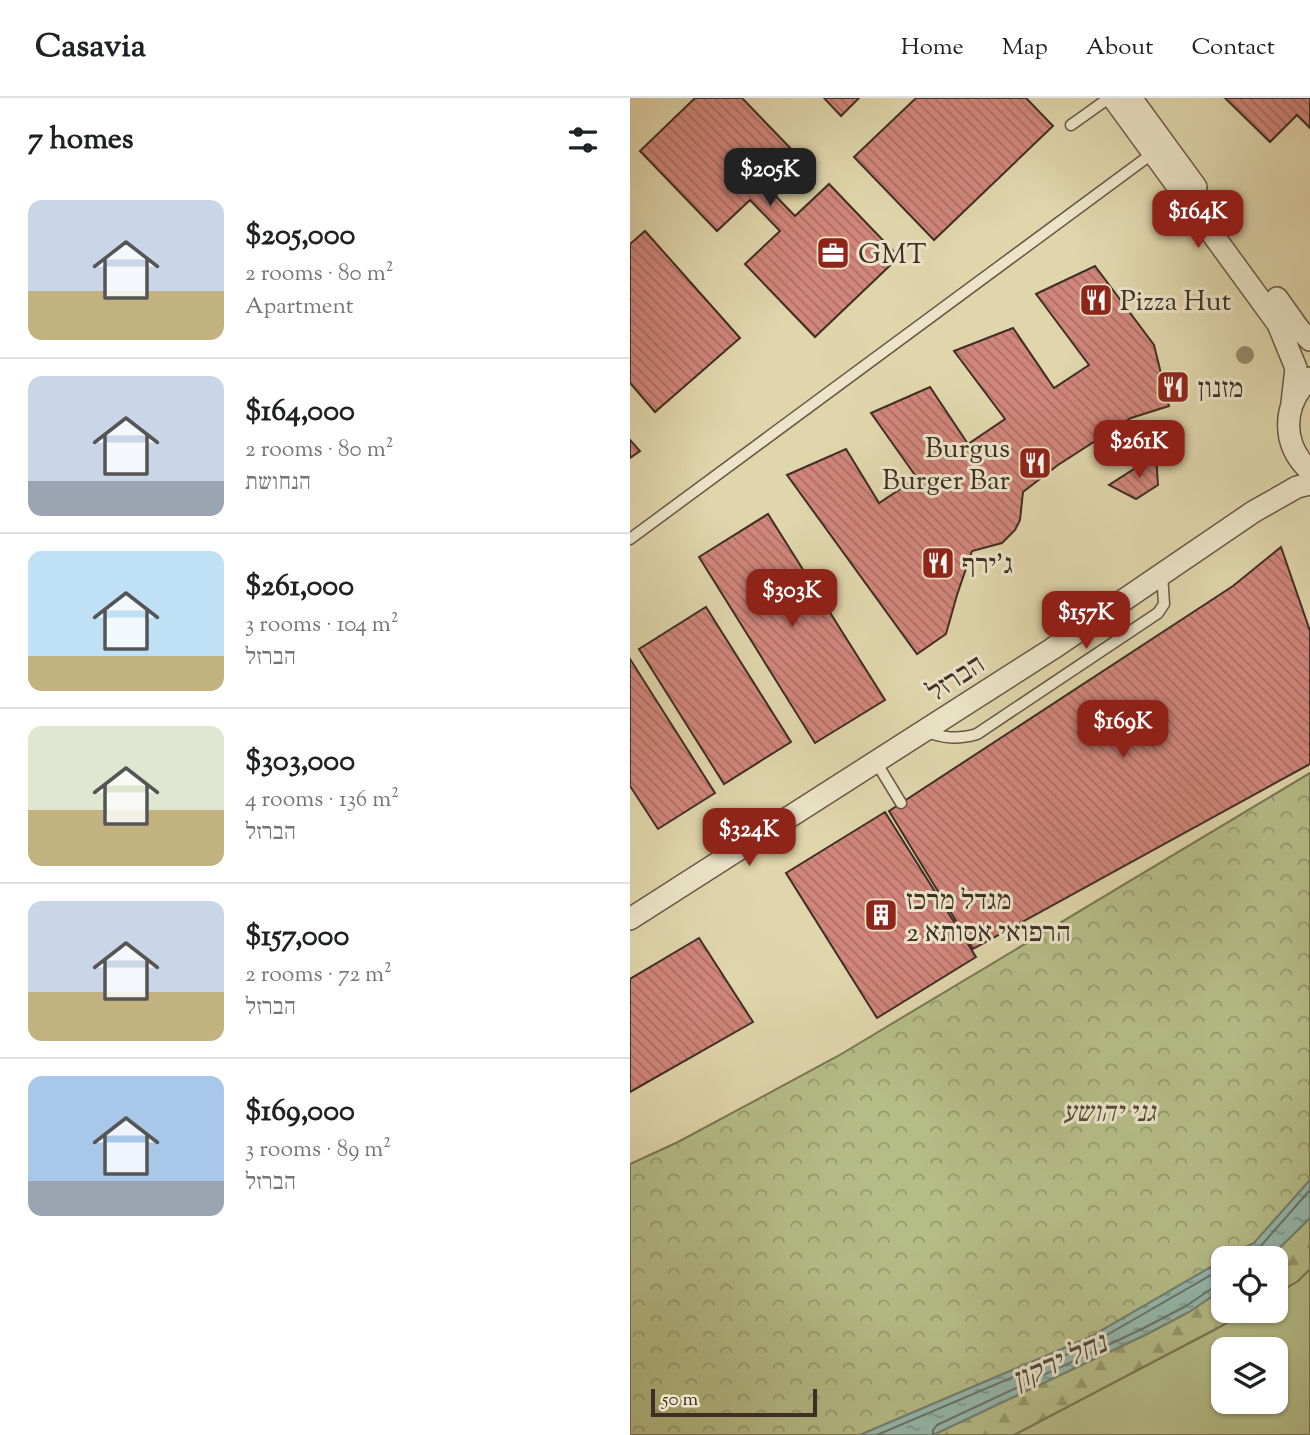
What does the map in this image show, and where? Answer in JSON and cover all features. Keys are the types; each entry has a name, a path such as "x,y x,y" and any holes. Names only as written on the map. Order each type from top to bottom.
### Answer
{"street":[{"path":"1111,98 1278,324 1296,368 1288,421 1290,440 1298,457 1310,471"},
{"path":"1131,98 1298,329 1310,340"},
{"path":"1292,402 1310,377"},
{"name":"הברזל","path":"630,919 1052,649 1261,507 1310,484"}],"lane":[{"path":"1071,125 1111,98"},
{"path":"630,539 1153,153"},
{"path":"924,731 945,738 962,739 977,734 1158,613 1164,604 1162,574"},
{"path":"876,762 901,803"}],"green space":[{"name":"גני יהושע","path":"1310,773 1310,1180 1254,1243 1248,1246 1211,1246 1211,1267 1090,1337 860,1435 630,1435 630,1164 678,1142 838,1056"},
{"path":"1310,1218 1310,1269 1288,1287 1288,1246 1281,1246"},
{"path":"1310,1269 1310,1435 1014,1435 1226,1323 1288,1323 1288,1287"},
{"path":"1211,1297 1211,1323 1226,1323 1014,1435 933,1435 1145,1335"}],"water":[{"path":"1310,1180 1310,1218 1281,1246 1249,1246"},
{"name":"נחל ירקון","path":"1211,1267 1211,1297 1145,1335 933,1435 860,1435 1090,1337"}],"building":[{"path":"695,98 742,98 796,154 765,185 795,216 829,184 899,257 815,337 745,264 780,231 750,200 717,231 640,151"},
{"path":"824,98 859,98 841,116"},
{"path":"916,98 1026,98 1053,126 934,240 854,157"},
{"path":"1225,98 1310,98 1310,128 1297,115 1270,142"},
{"path":"645,231 740,338 655,412 630,383 630,244"},
{"path":"1095,266 1154,345 1169,406 1131,418 1058,465 1023,492 1020,520 1015,530 1002,543 972,551 946,634 917,654 787,475 846,449 879,503 917,478 871,413 930,387 968,444 1005,419 954,351 1013,328 1054,388 1089,365 1036,294"},
{"path":"630,440 640,451 630,458"},
{"path":"1156,455 1158,485 1136,499 1109,485"},
{"path":"768,514 885,700 815,743 699,557"},
{"path":"1281,547 1310,631 1310,764 973,949 889,811 1233,586"},
{"path":"706,607 791,742 724,784 639,649"},
{"path":"630,659 715,793 658,829 630,786"},
{"name":"מגדל מרכז הרפואי אסותא 2","path":"885,812 976,957 877,1018 786,873"},
{"path":"699,938 753,1022 630,1092 630,979"}],"place":[{"name":"GMT","path":"833,253"},
{"name":"Pizza Hut","path":"1096,300"},
{"name":"מזנון","path":"1173,387"},
{"name":"Burgus Burger Bar","path":"1035,463"},
{"name":"ג'ירף","path":"938,563"},
{"name":"מגדל מרכז הרפואי אסותא 2","path":"881,915"}]}
